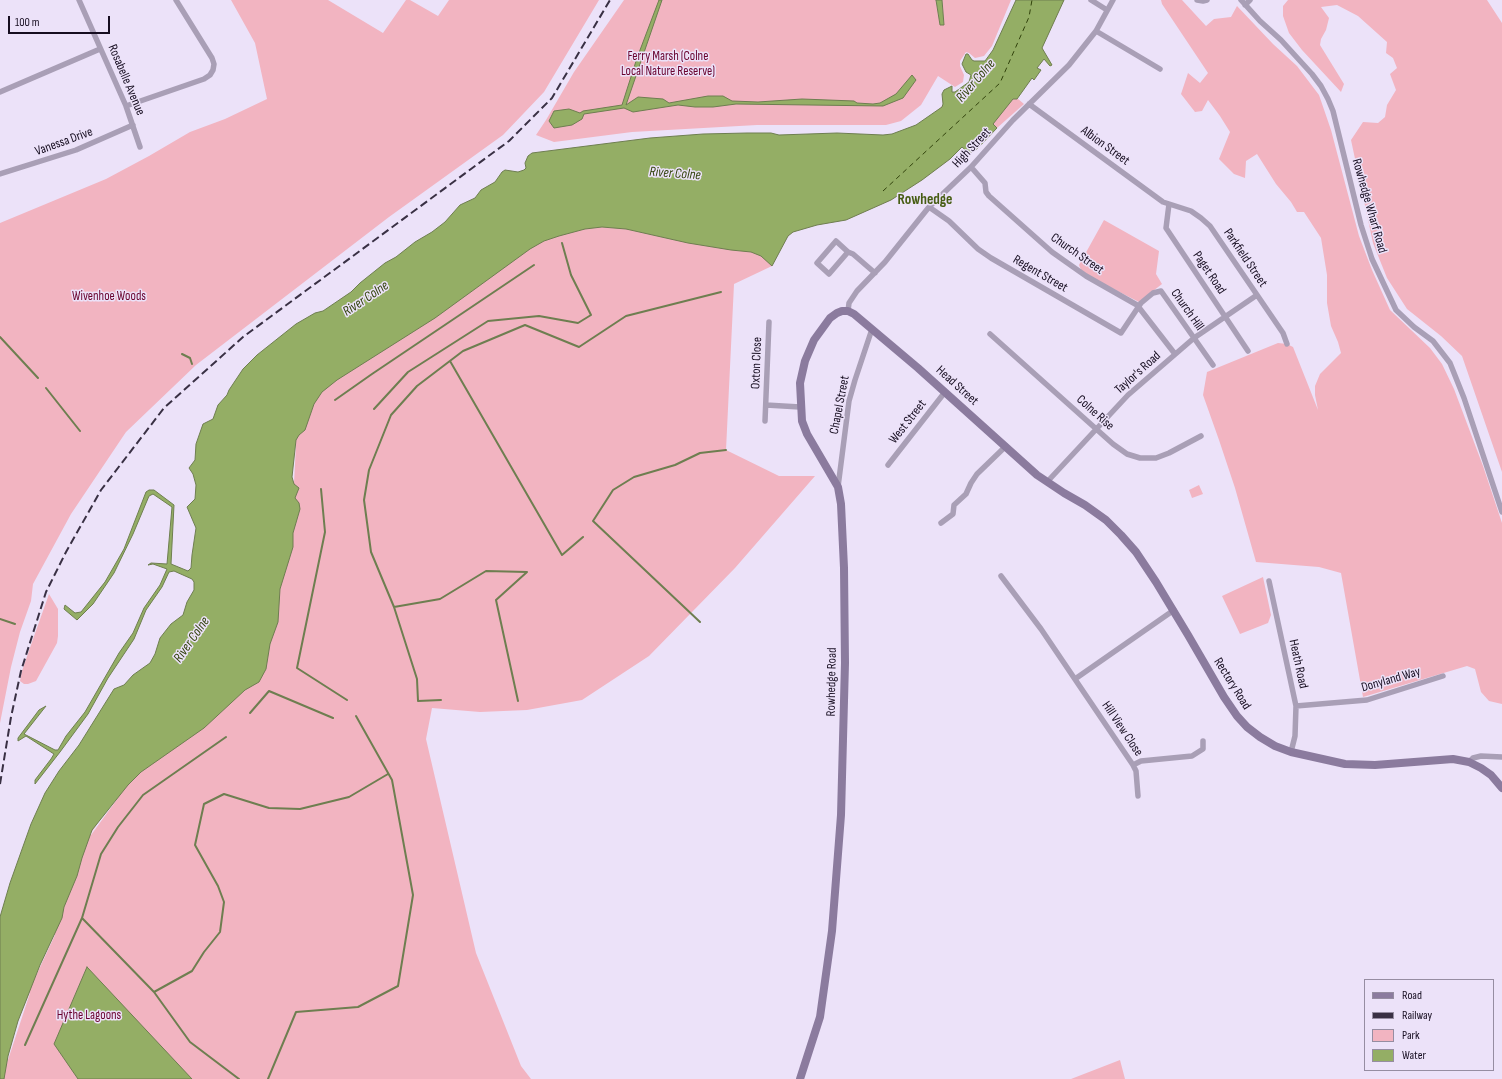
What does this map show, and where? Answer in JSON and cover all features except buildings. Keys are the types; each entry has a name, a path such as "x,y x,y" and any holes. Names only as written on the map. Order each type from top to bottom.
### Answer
{"street":[{"name":"Rosabelle Avenue","path":"79,0 126,106 140,147"},
{"path":"126,106 204,80 213,70 214,64 212,58 176,0"},
{"path":"1090,0 1107,10"},
{"name":"High Street","path":"848,311 851,299 875,273 929,207 971,167 995,139 1069,65 1096,31 1113,0"},
{"path":"1197,0 1207,0"},
{"path":"1243,2 1250,0"},
{"name":"Rowhedge Wharf Road","path":"1243,2 1312,74 1328,99 1333,111 1361,225 1372,259 1396,310 1414,327 1433,341 1450,363 1466,403 1502,512"},
{"path":"1096,31 1160,69"},
{"path":"0,92 100,49"},
{"name":"Albion Street","path":"1029,104 1163,202 1169,204"},
{"name":"Vanessa Drive","path":"0,174 76,150 133,125"},
{"name":"Church Street","path":"971,167 985,183 986,192 989,196 1052,252 1086,276 1123,296 1139,307 1175,354"},
{"name":"Parkfield Street","path":"1169,204 1191,211 1210,226 1283,332 1287,344"},
{"name":"Paget Road","path":"1169,204 1166,228 1248,351"},
{"name":"Regent Street","path":"929,207 949,221 978,249 991,258 1121,333 1139,307"},
{"path":"848,252 829,274 817,263 836,241 875,273"},
{"name":"Church Hill","path":"1139,307 1153,292 1161,291 1213,365"},
{"name":"Taylor's Road","path":"1047,482 1128,395 1194,338 1257,295"},
{"name":"Head Street","path":"848,311 872,329 1037,475 1047,482"},
{"name":"Rowhedge Road","path":"800,1079 820,1017 832,931 841,815 845,662 844,568 841,504 838,487 807,434 802,420 800,407 800,383 802,372 814,340 830,318 836,313 848,311"},
{"name":"Oxton Close","path":"765,421 769,322"},
{"name":"Chapel Street","path":"838,487 849,401 872,329"},
{"name":"Colne Rise","path":"990,334 1120,450 1140,458 1156,458 1163,456 1201,436"},
{"name":"West Street","path":"888,465 945,392"},
{"name":"Oxton Close","path":"766,405 800,407"},
{"path":"941,523 953,514 954,505 966,494 977,474 1006,446"},
{"name":"Rectory Road","path":"1047,482 1106,520 1136,552 1174,610 1224,697 1237,716 1247,727 1260,737 1275,746 1291,752 1331,762 1359,765 1453,759 1469,762 1491,775 1501,785"},
{"name":"Hill View Close","path":"1001,576 1041,629 1133,765 1136,771 1138,796"},
{"name":"Heath Road","path":"1269,581 1296,706 1295,736 1291,752"},
{"path":"1075,679 1174,610"},
{"name":"Donyland Way","path":"1296,706 1367,700 1443,676"},
{"path":"1133,765 1141,761 1192,756 1206,750 1203,741"},
{"name":"Rectory Road","path":"1469,762 1472,758 1481,756 1502,757"}],"green space":[{"name":"Wivenhoe Woods","path":"231,0 328,0 383,33 406,0 410,0 438,16 449,0 599,0 544,92 503,135 389,217 196,365 126,432 71,514 33,584 31,601 20,632 11,667 0,723 0,223 106,179 190,132 225,119 267,99 255,43"},
{"name":"Ferry Marsh (Colne Local Nature Reserve)","path":"624,0 936,0 940,25 944,25 942,0 1011,0 992,46 984,56 975,58 966,52 960,61 960,66 964,75 963,82 955,87 938,76 921,105 901,121 886,125 757,125 632,132 554,142 536,135 574,72"},
{"name":"Hythe Lagoons","path":"1064,0 1042,48 1052,65 1050,66 1044,59 1037,68 1041,70 1034,80 1032,78 1017,98 1024,104 997,128 975,151 972,151 970,154 962,147 950,159 922,180 891,200 846,220 817,225 793,232 788,236 772,266 734,284 726,450 779,476 815,476 735,568 649,656 582,700 527,710 480,712 432,708 426,739 476,953 521,1066 531,1079 0,1079 0,1009 126,743 267,430 503,233 828,206","holes":["295,444 294,483 292,477","118,798 90,835 105,812","54,935 55,935 34,980","30,992 7,1063 8,1056 18,1021"]},
{"path":"1161,0 1182,0 1206,26 1214,19 1231,17 1237,6 1273,44 1297,66 1319,95 1331,130 1359,236 1372,270 1390,310 1430,348 1442,364 1454,389 1483,466 1502,523 1502,704 1489,701 1481,692 1475,669 1467,666 1363,697 1341,573 1319,567 1256,562 1235,488 1203,395 1207,372 1278,343 1287,344 1293,347 1318,410 1315,386 1320,374 1341,353 1331,326 1327,303 1327,275 1321,238 1304,212 1297,212 1276,184 1257,154 1246,161 1245,178 1234,174 1219,159 1230,132 1208,100 1202,111 1195,112 1181,94 1188,73 1200,83 1208,73 1162,4"},
{"path":"1288,0 1487,0 1502,23 1502,472 1462,356 1441,336 1407,309 1387,278 1373,243 1351,140 1363,122 1378,123 1385,117 1387,105 1396,90 1390,74 1397,68 1393,58 1386,53 1387,42 1358,16 1337,5 1321,7 1329,18 1320,45 1344,84 1341,92 1302,50 1289,33 1283,16 1283,6"},
{"path":"1104,220 1159,251 1156,274 1162,284 1139,302 1098,281 1081,270 1079,265"},
{"path":"1199,485 1203,494 1192,498 1189,490"},
{"path":"1263,577 1271,615 1268,623 1240,634 1222,596"},
{"path":"49,594 58,609 57,643 36,681 24,684 20,681 22,671"},
{"path":"1120,1060 1125,1079 1071,1079"}],"water":[{"path":"659,0 662,0 626,105 638,97 663,99 669,103 708,96 723,96 732,101 758,102 802,99 854,101 857,103 873,104 880,103 896,94 912,75 916,80 903,98 883,106 736,104 713,107 695,107 678,105 633,112 624,108 584,114 582,119 572,125 554,128 549,121 554,111 569,109 580,113 583,111 622,105 637,58"},
{"path":"936,0 942,0 944,25 940,25"},
{"name":"River Colne","path":"1016,0 1064,0 1042,48 1052,65 1050,66 1044,59 1037,68 1041,70 1034,80 1032,78 1017,99 1013,99 993,124 997,128 975,151 972,151 970,154 962,147 950,159 922,180 891,200 846,220 817,225 793,232 788,236 772,266 761,256 751,252 688,243 626,229 602,227 585,229 544,241 530,249 435,318 337,380 322,392 314,404 305,430 296,440 292,477 294,484 299,488 295,498 299,503 300,509 293,533 293,547 280,589 278,622 270,644 266,669 259,682 245,690 204,728 141,772 128,785 92,830 77,876 64,907 62,918 40,965 18,1021 8,1056 4,1079 0,1079 0,917 10,883 31,824 45,793 59,771 79,745 114,689 124,685 133,675 150,663 155,654 160,638 171,624 183,615 187,602 194,590 194,582 192,579 174,571 169,572 162,587 146,610 134,639 108,678 88,714 35,784 35,780 54,754 26,736 18,741 18,738 39,710 46,706 24,734 55,750 58,750 66,736 85,712 119,653 133,633 144,608 160,585 167,569 153,564 148,565 151,563 167,564 172,507 153,494 149,496 114,573 93,604 77,620 64,609 65,605 75,613 81,612 105,582 124,549 146,492 149,490 154,490 174,505 171,564 188,571 191,568 196,528 187,507 195,499 196,485 193,474 189,468 195,460 196,444 203,424 213,419 218,405 227,395 243,369 257,355 296,324 315,313 323,311 351,292 385,263 432,232 445,222 460,205 475,198 481,190 495,182 502,172 505,170 518,172 524,170 526,168 525,163 528,156 532,153 650,138 703,134 892,134 916,125 942,107 942,94 944,90 952,86 952,92 955,92 969,82 971,75 966,72 962,64 966,54 968,54 974,61 985,61 993,50"},
{"path":"87,967 192,1079 78,1079 54,1044"}],"waterway":[{"path":"374,409 408,372 488,321 539,316 578,323 591,315 571,275 562,243"},
{"path":"335,400 534,265"},
{"path":"441,700 418,701 417,679 394,607 371,552 364,500 369,470 391,415 417,386 463,351 525,325 579,347 626,316 721,292"},
{"path":"0,337 38,378"},
{"path":"182,354 190,358 192,364"},
{"path":"450,361 562,555 583,537"},
{"path":"46,388 80,431"},
{"path":"700,622 593,521 613,490 634,477 675,465 700,453 726,450"},
{"path":"321,489 325,532 297,668 347,700"},
{"path":"394,607 440,599 486,571 527,572 496,600 518,701"},
{"path":"0,619 15,624"},
{"path":"250,713 269,691 333,718"},
{"path":"268,1079 296,1012 358,1007 398,986 413,895 392,780 356,716"},
{"path":"82,918 101,854 118,827 143,795 226,737"},
{"path":"25,1045 82,918 154,992 192,971 204,952 220,932 224,902 218,886 195,845 204,804 224,794 269,808 300,809 349,797 388,774"},
{"path":"154,992 190,1042 239,1079"}],"ferry route":[{"path":"883,191 1000,83 1029,17 1032,0"}],"railway":[{"path":"0,784 11,717 21,671 46,592 66,552 101,490 164,408 243,337 509,141 552,98 610,0"}],"district":[{"name":"Rowhedge","path":"925,200"}]}
